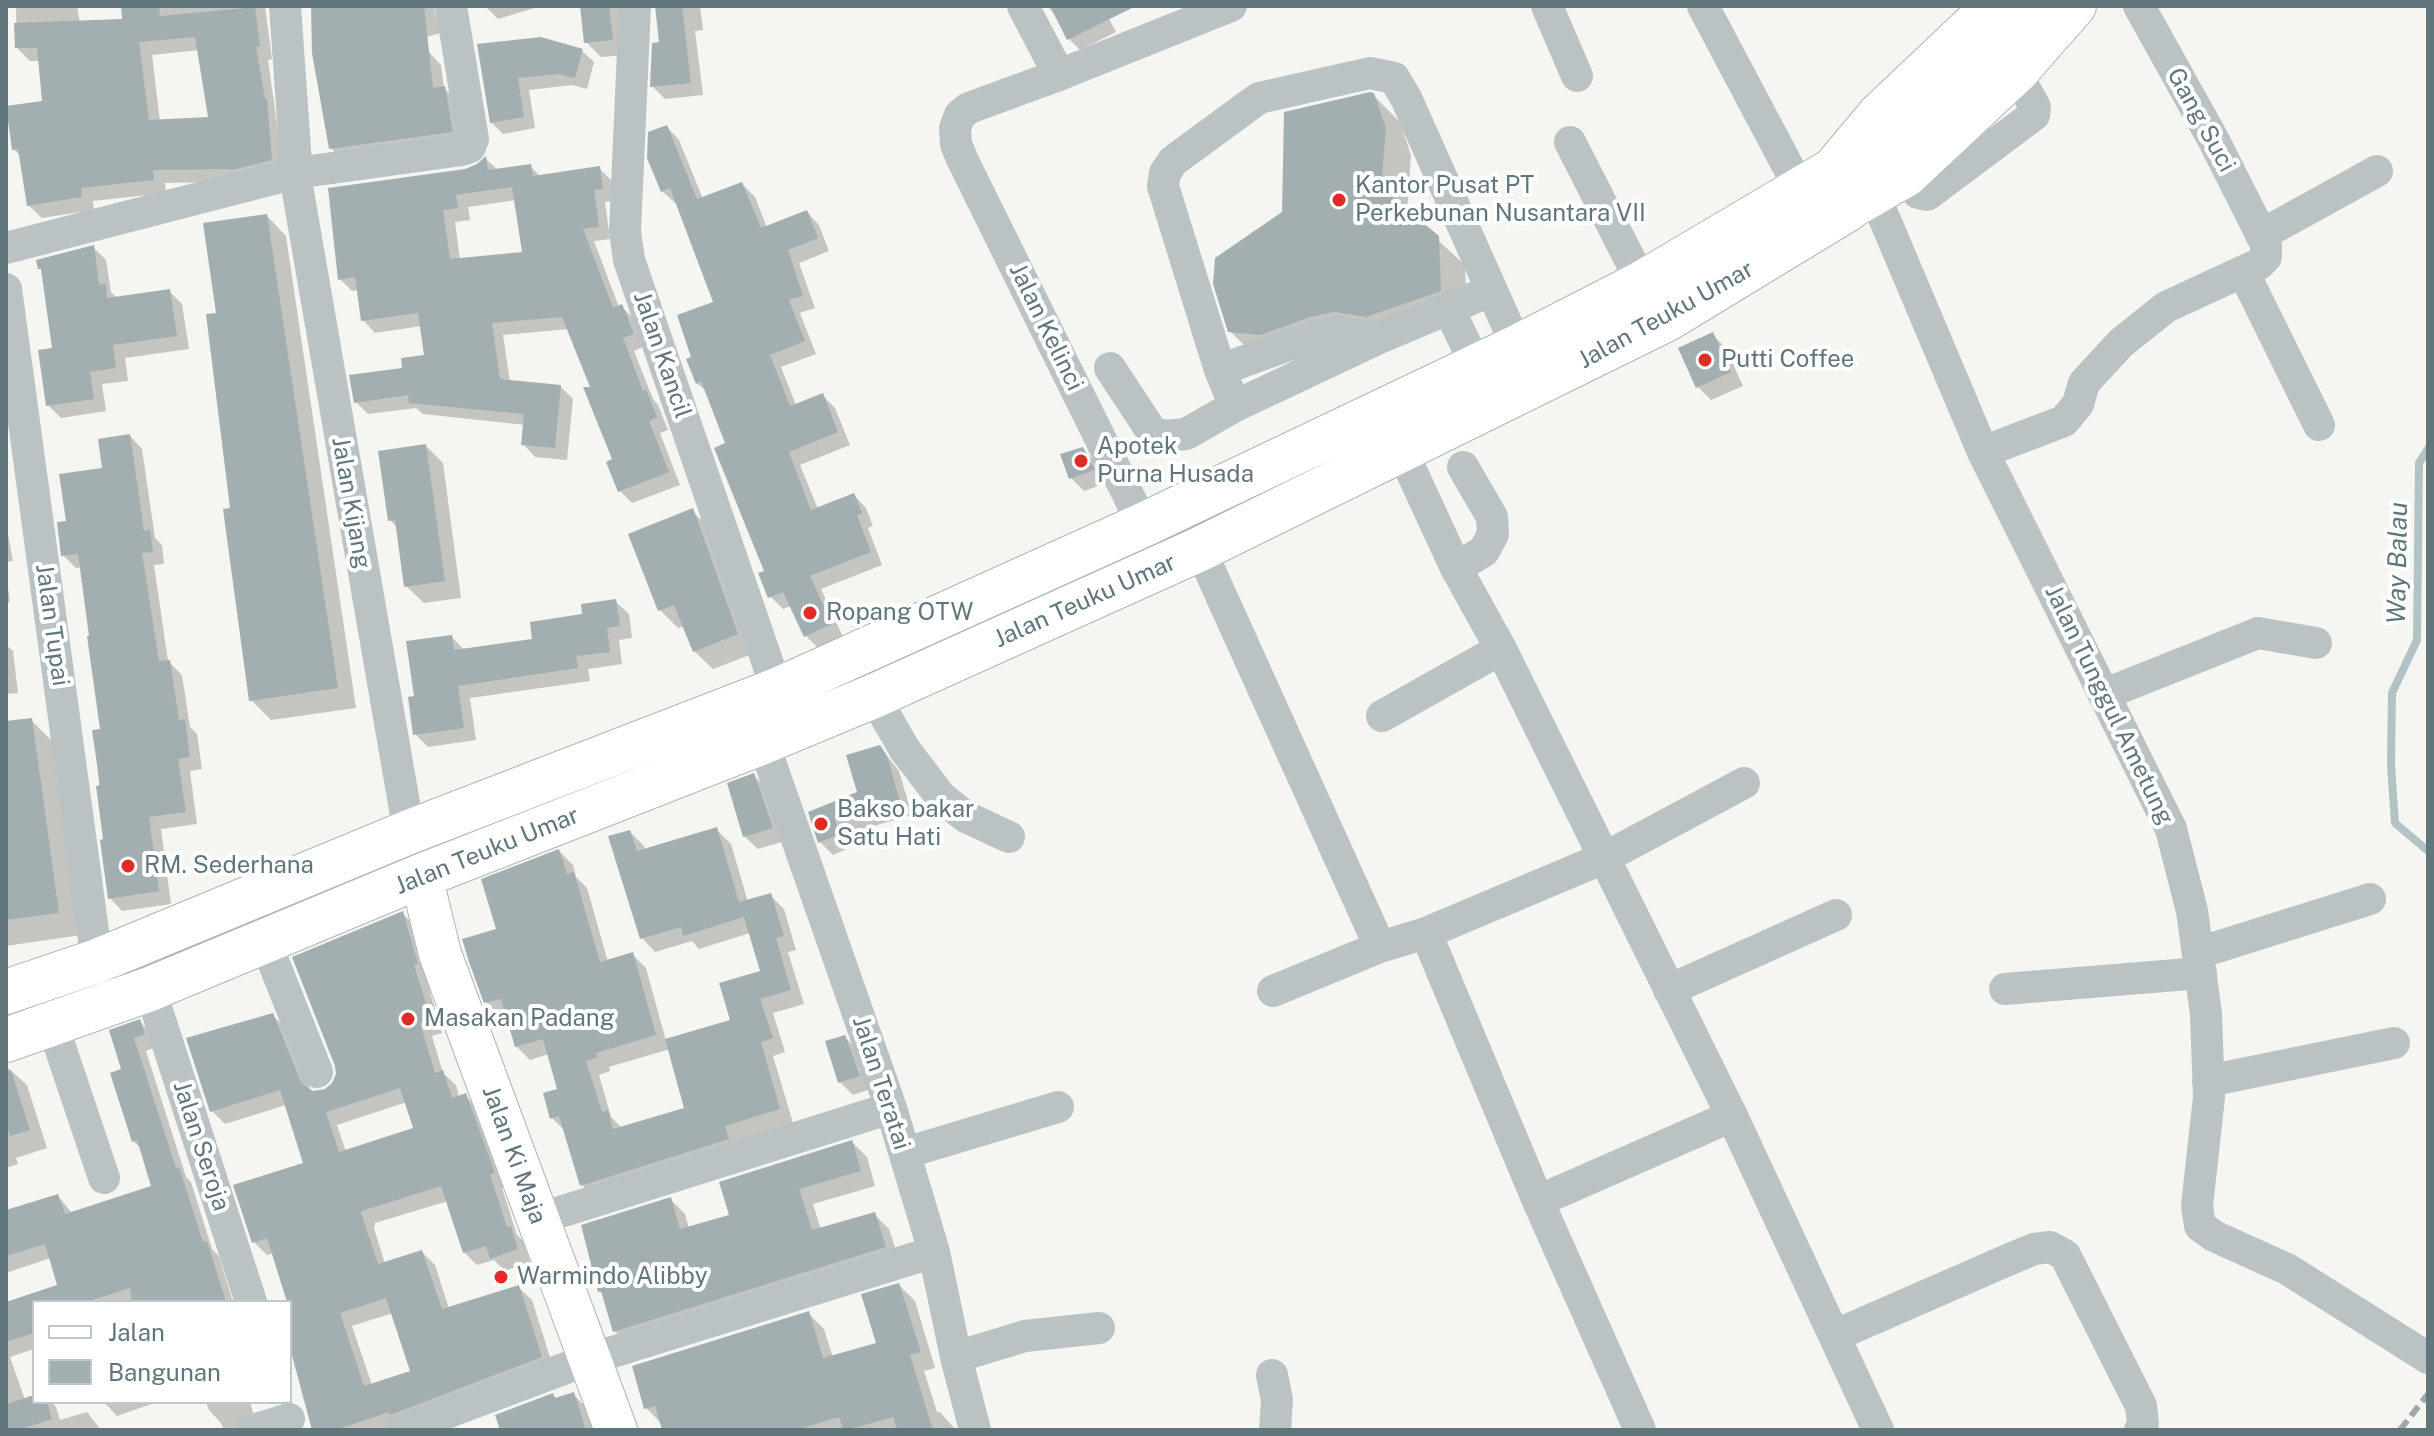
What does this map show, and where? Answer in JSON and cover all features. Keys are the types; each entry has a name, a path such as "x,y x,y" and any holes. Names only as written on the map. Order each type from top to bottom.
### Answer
{"highway":[{"path":"1855,182 1916,121 2043,6"},
{"name":"Jalan Teuku Umar","path":"6,992 97,961 409,832 777,690 1143,525 1855,182"},
{"name":"Jalan Teuku Umar","path":"6,1040 53,1026 150,989 421,876 763,742 874,696 1200,549 1667,319 1855,182"}],"main road":[{"name":"Jalan Teuku Umar","path":"1855,182 1879,114 1993,6"},
{"name":"Jalan Teuku Umar","path":"1855,182 2016,73 2075,6"},
{"name":"Jalan Ki Maja","path":"421,876 440,954 616,1430"}],"street":[{"name":"Jalan Kijang","path":"285,6 296,173 409,832"},
{"path":"6,248 296,173 470,147 473,139 451,6"},
{"name":"Jalan Kancil","path":"635,6 625,231 629,260 777,690"},
{"path":"1023,6 1059,75 1231,6"},
{"path":"1547,6 1577,76"},
{"name":"Jalan Tunggul Ametung","path":"1703,6 1855,182 1983,452 2171,829 2192,911 2206,1014 2208,1081 2197,1206 2200,1226 2214,1236 2287,1269 2428,1358"},
{"name":"Gang Suci","path":"2139,6 2213,139 2261,235"},
{"path":"1235,406 1220,370 1163,186 1165,173 1173,161 1259,98 1370,73 1394,78 1406,98 1517,347"},
{"name":"Jalan Kelinci","path":"1059,75 969,108 960,115 955,128 956,144 1143,525"},
{"path":"1570,142 1642,283"},
{"path":"1983,452 2064,421 2078,404 2084,383 2121,343 2166,307 2259,264 2266,257 2266,244 2261,235 2377,171"},
{"path":"2243,271 2319,425"},
{"name":"Jalan Tupai","path":"6,289 97,961"},
{"path":"1110,368 1152,432 1164,436 1186,434 1235,406 1377,339 1490,291"},
{"path":"1449,309 1476,366"},
{"path":"1220,370 1316,335 1338,331 1377,339"},
{"path":"1402,451 1456,568 1501,649 1732,1116 1878,1430"},
{"path":"1456,568 1484,551 1493,534 1492,517 1463,467"},
{"path":"1200,549 1380,947"},
{"path":"2105,694 2258,633 2316,643"},
{"path":"1382,716 1501,649"},
{"path":"874,696 905,750 941,797 966,817 1009,837"},
{"name":"Jalan Teratai","path":"763,742 905,1153 934,1252 975,1430"},
{"path":"1273,991 1380,947 1426,933 1604,858 1744,783"},
{"path":"2005,989 2199,963 2370,899"},
{"path":"1669,990 1836,915"},
{"path":"1426,933 1538,1201 1640,1430"},
{"path":"265,941 317,1072"},
{"name":"Jalan Seroja","path":"150,989 250,1300"},
{"path":"53,1026 104,1178"},
{"path":"2208,1081 2394,1043"},
{"path":"905,1153 1058,1107"},
{"path":"538,1219 891,1108"},
{"path":"1538,1201 1732,1116"},
{"path":"1836,1335 2022,1254 2050,1247 2065,1255 2141,1406 2140,1430"},
{"path":"401,1430 590,1359 934,1252"},
{"path":"956,1357 1025,1336 1099,1328"},
{"path":"1272,1375 1277,1400 1275,1430"},
{"path":"253,1430 288,1417"}],"building":[{"path":"121,6 159,6 160,16 255,7 260,46 256,47 267,99 272,160 236,169 153,170 154,180 81,188 82,197 27,206 18,149 12,150 6,106 42,101 37,48 15,48 14,23 122,19","holes":["195,37 208,117 149,120 139,42"]},
{"path":"311,6 424,6 433,88 445,86 453,132 329,149 312,53"},
{"path":"580,6 609,6 613,40 584,43"},
{"path":"655,6 682,6 691,83 650,87 652,43 659,42"},
{"path":"1050,6 1136,6 1067,40"},
{"path":"541,37 583,49 575,78 559,74 518,78 524,117 490,123 477,44"},
{"name":"Kantor Pusat PT Perkebunan Nusantara VII","path":"1374,93 1386,128 1381,188 1439,236 1441,291 1366,317 1335,312 1310,317 1261,335 1228,332 1213,284 1215,258 1282,212 1284,112"},
{"path":"667,125 697,199 742,182 761,228 807,210 818,238 788,250 803,296 789,300 805,341 770,355 790,406 823,393 838,432 789,452 811,510 854,493 862,513 857,515 871,552 810,576 832,624 804,637 783,592 768,598 758,573 764,571 714,448 725,443 701,381 696,384 686,359 691,357 677,315 713,302 670,188 661,192 647,158 648,132"},
{"path":"486,156 488,170 531,164 533,176 600,166 603,189 594,190 599,227 583,229 613,308 622,304 634,334 623,338 643,391 646,390 657,417 649,421 669,472 618,492 606,462 612,459 583,387 590,387 562,317 492,323 500,379 561,385 555,448 521,445 524,414 409,403 408,395 354,403 349,375 402,368 401,358 424,355 418,313 361,321 355,277 338,280 328,188 465,169","holes":["512,187 522,252 450,259 443,210 458,208 456,195"]},
{"path":"267,214 338,688 249,701 223,509 230,508 206,314 216,313 203,223"},
{"path":"94,245 99,285 106,284 107,298 170,289 177,336 113,345 116,368 90,372 94,399 46,406 38,350 52,348 41,269 38,269 36,260"},
{"name":"Putti Coffee","path":"1713,332 1731,372 1696,388 1678,348"},
{"path":"130,434 144,531 150,530 153,552 142,553 159,661 170,660 179,720 185,719 190,757 178,759 186,812 149,817 159,891 108,899 96,786 100,785 92,730 100,729 78,554 61,556 57,522 66,521 59,474 102,468 98,439"},
{"path":"426,444 445,581 404,587 395,520 388,521 378,451"},
{"name":"Apotek Purna Husada","path":"1083,447 1095,470 1069,479 1060,454"},
{"path":"693,508 738,634 693,652 674,605 658,611 628,534"},
{"path":"616,599 620,626 607,628 610,652 576,656 578,668 458,686 464,728 413,735 408,697 414,696 406,641 452,635 454,650 532,639 530,622 582,614 581,604"},
{"path":"32,718 59,913 6,920 6,721"},
{"path":"880,745 887,756 900,802 835,821 840,834 818,843 808,812 857,792 846,755"},
{"path":"754,773 773,828 743,837 727,783"},
{"path":"717,827 739,902 771,893 784,936 776,938 791,990 760,999 773,1038 761,1042 780,1109 725,1126 729,1139 580,1186 559,1116 550,1119 543,1093 557,1089 543,1039 515,1047 501,999 484,1003 469,962 462,939 496,929 481,879 559,849 567,874 574,872 600,962 633,952 656,1035 596,1053 598,1057 586,1061 602,1112 608,1110 613,1129 684,1108 665,1039 730,1020 719,983 760,971 744,917 683,936 681,927 640,939 608,836 630,830 637,851"},
{"path":"403,911 418,964 414,965 431,1020 420,1023 435,1073 443,1070 452,1098 466,1093 495,1173 490,1175 507,1227 511,1226 518,1249 490,1259 486,1246 463,1253 441,1186 361,1213 378,1264 422,1250 442,1309 519,1285 542,1357 390,1415 389,1412 335,1430 312,1430 292,1355 292,1300 286,1300 267,1238 252,1243 233,1185 303,1163 280,1090 210,1112 186,1038 273,1013 305,1086 313,1091 325,1089 336,1074 292,957","holes":["400,1088 413,1128 339,1152 326,1112","386,1298 410,1371 364,1386 340,1313"]},
{"path":"140,1019 145,1034 134,1038 176,1168 179,1167 203,1242 207,1241 225,1300 132,1300 130,1288 92,1300 32,1300 32,1334 6,1342 6,1302 57,1285 45,1244 6,1256 6,1210 58,1194 65,1214 151,1186 137,1140 132,1142 110,1073 121,1069 109,1030"},
{"path":"845,1035 860,1076 838,1083 825,1041"},
{"path":"11,1070 30,1130 10,1136 6,1124 6,1071"},
{"path":"852,1140 861,1171 799,1189 812,1230 875,1212 886,1247 613,1332 601,1291 598,1292 581,1225 671,1197 680,1229 729,1215 719,1182"},
{"path":"899,1283 921,1352 910,1355 933,1430 897,1430 893,1417 843,1430 839,1417 795,1430 662,1430 655,1406 644,1409 632,1366 809,1311 823,1358 876,1343 861,1294"},
{"path":"574,1392 586,1430 500,1430 495,1415 553,1393 555,1398"},
{"path":"32,1396 32,1404 48,1404 52,1419 18,1430 6,1430 6,1404"}],"waterway":[{"name":"Way Balau","path":"2428,449 2419,463 2417,640 2392,693 2391,765 2395,823 2428,851"}],"railway":[{"path":"2400,1430 2428,1394"}],"place":[{"name":"Kantor Pusat PT Perkebunan Nusantara VII","path":"1339,200"},
{"name":"Putti Coffee","path":"1705,360"},
{"name":"Apotek Purna Husada","path":"1081,461"},
{"name":"Ropang OTW","path":"810,613"},
{"name":"Bakso bakar Satu Hati","path":"821,824"},
{"name":"RM. Sederhana","path":"128,866"},
{"name":"Masakan Padang","path":"408,1019"},
{"name":"Warmindo Alibby","path":"501,1277"}]}
